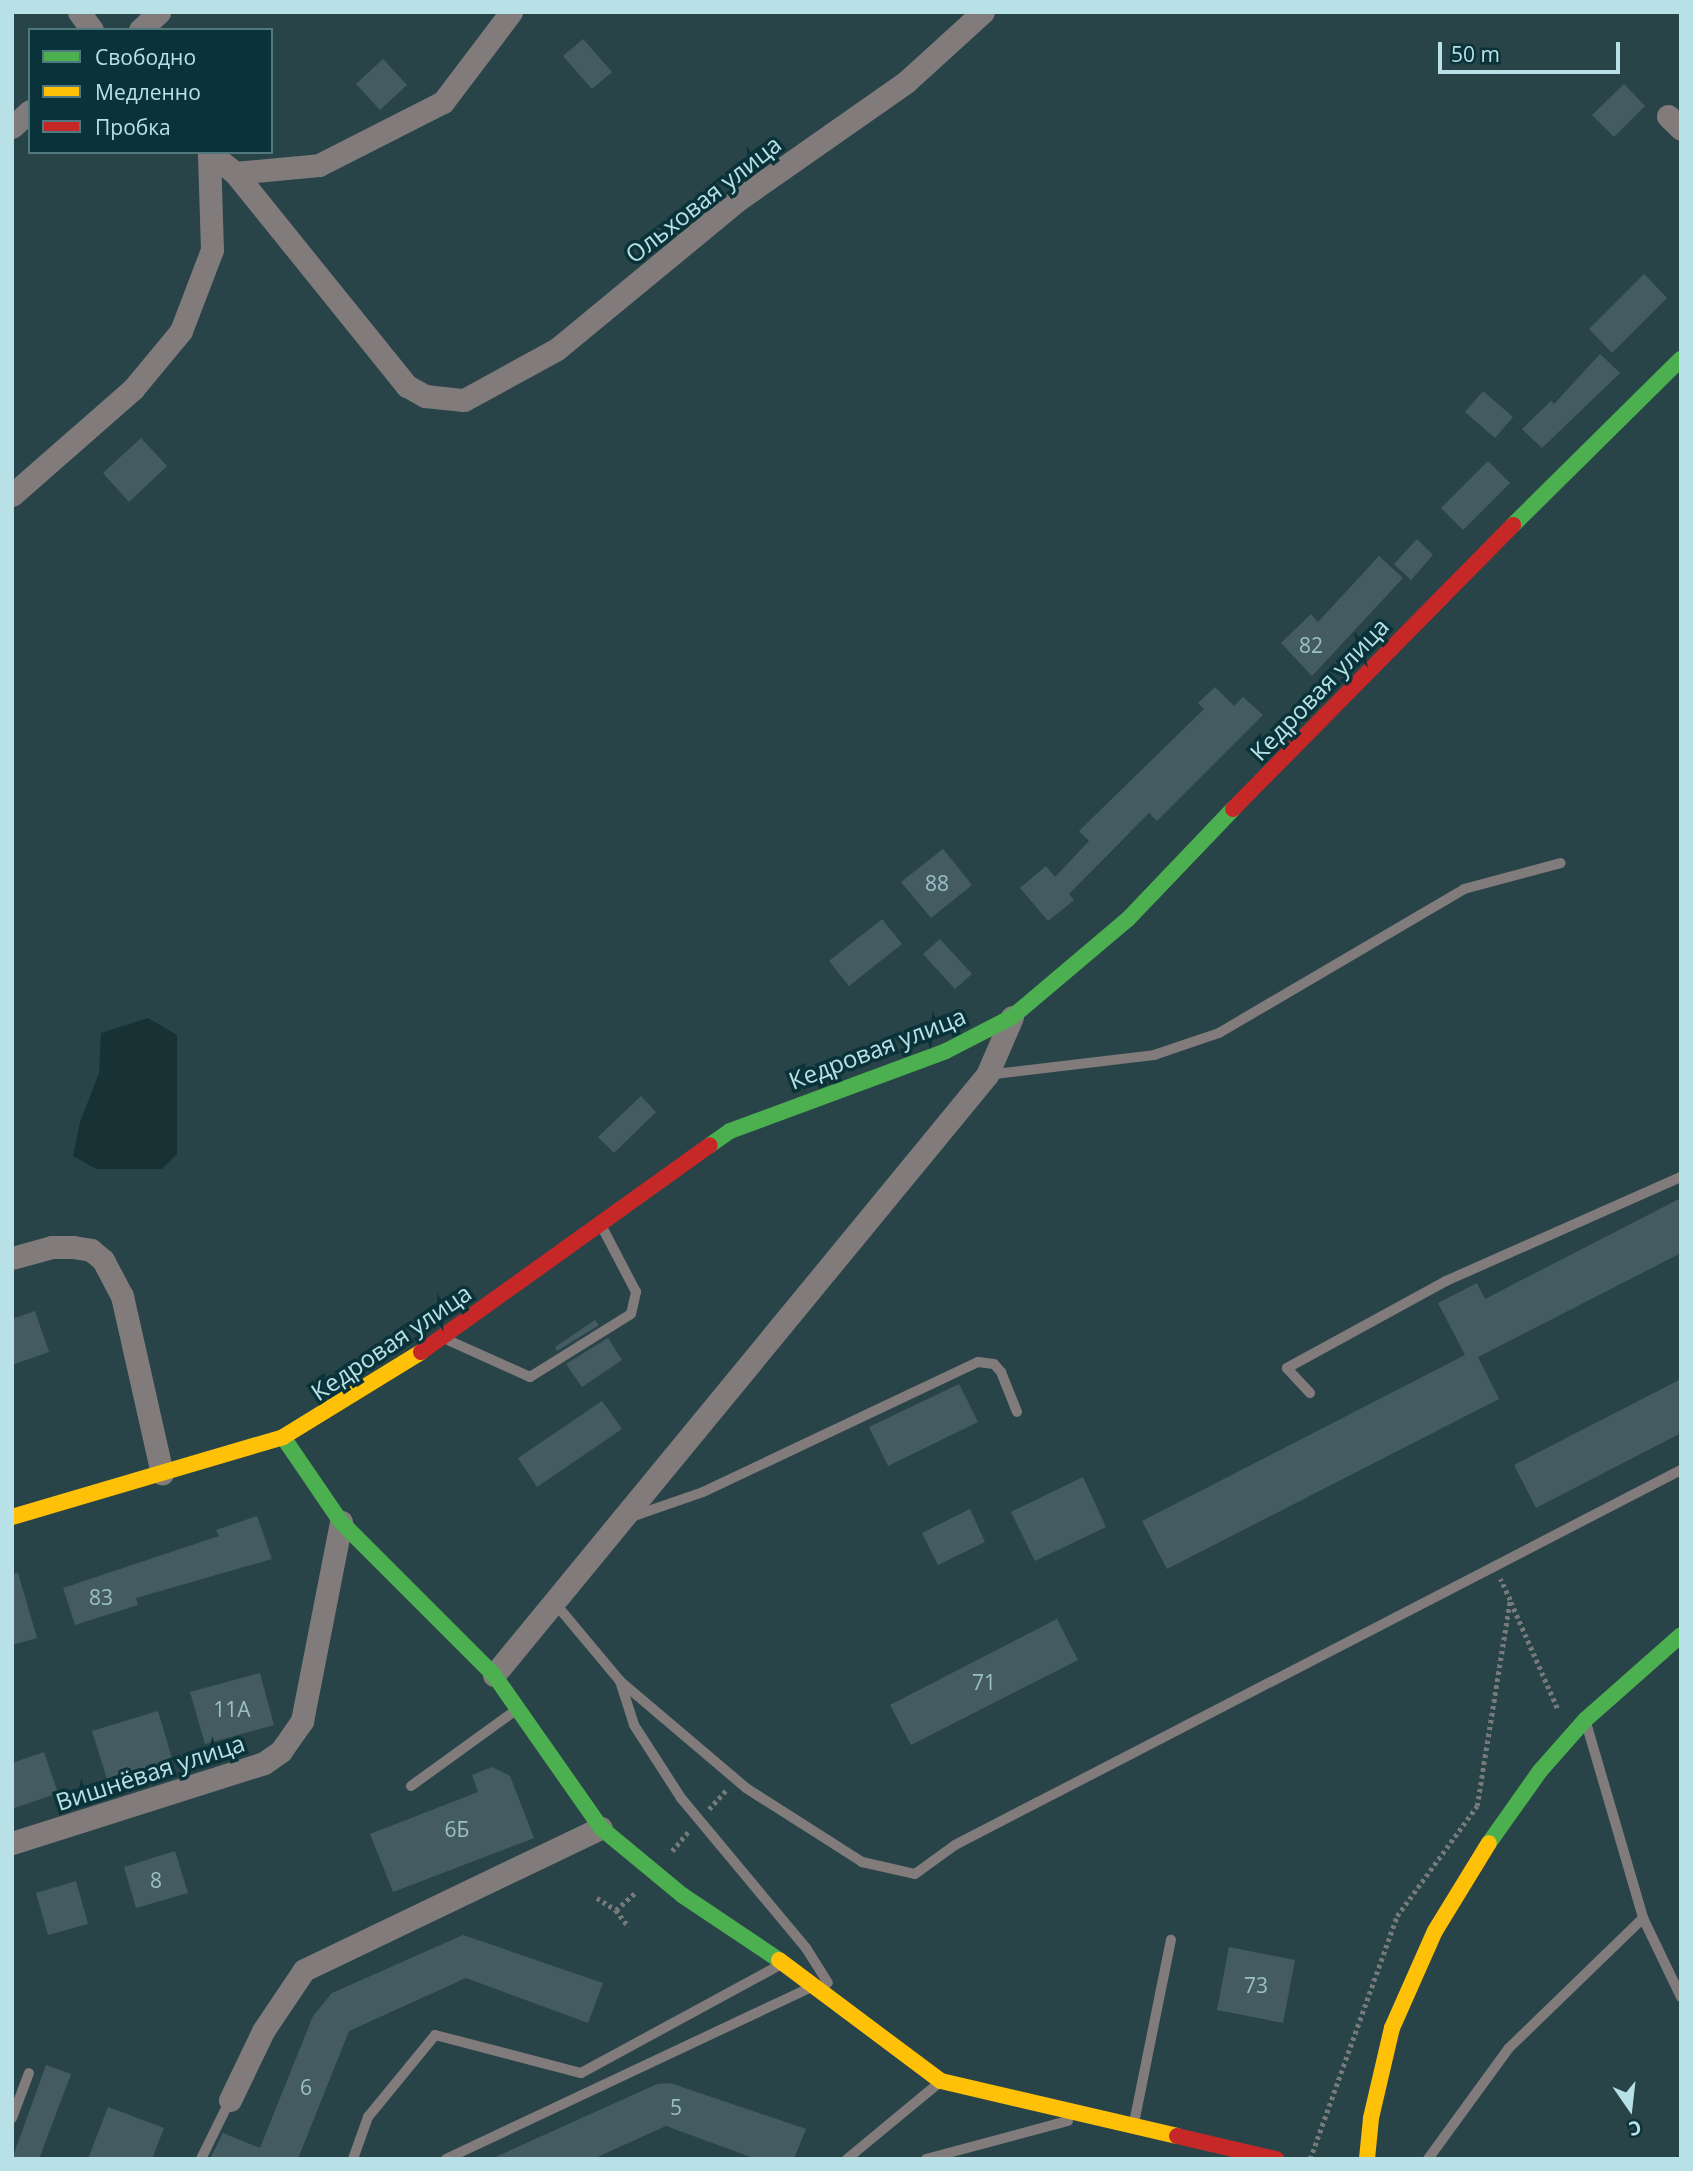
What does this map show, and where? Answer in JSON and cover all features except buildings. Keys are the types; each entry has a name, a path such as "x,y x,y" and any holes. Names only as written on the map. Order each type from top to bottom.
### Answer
{"street":[{"path":"79,12 91,28"},
{"path":"142,28 159,12"},
{"path":"211,154 235,173 319,165 443,102 511,12"},
{"name":"Ольховая улица","path":"235,173 408,386 442,400 464,400 557,349 739,199 906,82 982,12"},
{"path":"12,127 28,113"},
{"path":"12,495 133,389 181,331 212,250 209,154"},
{"name":"Кедровая улица","path":"12,1517 284,1437 444,1338 598,1221 730,1131 946,1051 1012,1017 1128,919 1383,654 1681,359"},
{"path":"494,1675 986,1075 1012,1017"},
{"path":"12,1258 52,1247 73,1247 91,1250 103,1260 122,1296 163,1474"},
{"path":"284,1437 341,1522 494,1675 601,1828 682,1895 783,1963 941,2081 1276,2159"},
{"name":"Вишнёвая улица","path":"12,1843 264,1763 294,1736 302,1721 341,1522"},
{"path":"1367,2159 1371,2118 1392,2028 1435,1931 1470,1871 1524,1793 1585,1720 1681,1636"},
{"path":"230,2100 263,2031 304,1970 601,1828"}],"lane":[{"path":"986,1075 1154,1055 1219,1033 1464,889 1561,863"},
{"path":"1310,1393 1287,1368 1446,1281 1681,1177"},
{"path":"444,1338 530,1377 631,1314 636,1292 598,1221"},
{"path":"622,1520 703,1492 978,1362 994,1364 1001,1372 1017,1412"},
{"path":"554,1602 620,1682 746,1788 862,1862 915,1874 956,1845 1681,1470"},
{"path":"620,1682 634,1725 681,1798 806,1948 845,2009"},
{"path":"411,1786 516,1710"},
{"path":"1585,1720 1643,1918 1681,1997"},
{"path":"1428,2159 1509,2048 1643,1918"},
{"path":"1134,2126 1171,1940"},
{"path":"352,2159 368,2117 435,2035 581,2073 783,1963"},
{"path":"446,2159 814,1986"},
{"path":"12,2118 29,2073"},
{"path":"847,2159 941,2081"},
{"path":"201,2159 230,2100"},
{"path":"926,2159 1091,2114"}],"path":[{"path":"1494,1566 1562,1717"},
{"path":"1310,2159 1397,1916 1477,1806 1510,1600"},
{"path":"708,1811 732,1784"},
{"path":"616,1910 633,1895"},
{"path":"597,1898 616,1910 629,1927"}],"water":[{"path":"148,1018 177,1035 177,1154 162,1169 96,1169 73,1156 80,1122 99,1073 101,1033"}],"traffic: fast":[{"path":"1513,525 1681,359"},
{"path":"710,1145 730,1131 946,1051 1012,1017 1128,919 1233,809"},
{"path":"283,1437 341,1522 494,1675 601,1828 682,1895 779,1960"},
{"path":"1489,1843 1540,1771 1585,1720 1681,1635"}],"traffic: slow":[{"path":"12,1517 283,1437 421,1352"},
{"path":"1367,2159 1371,2118 1392,2028 1435,1931 1489,1843"},
{"path":"779,1960 941,2081 1177,2136"}],"traffic: jam":[{"path":"1233,809 1513,525"},
{"path":"421,1352 710,1145"},
{"path":"1177,2136 1276,2159"}]}
